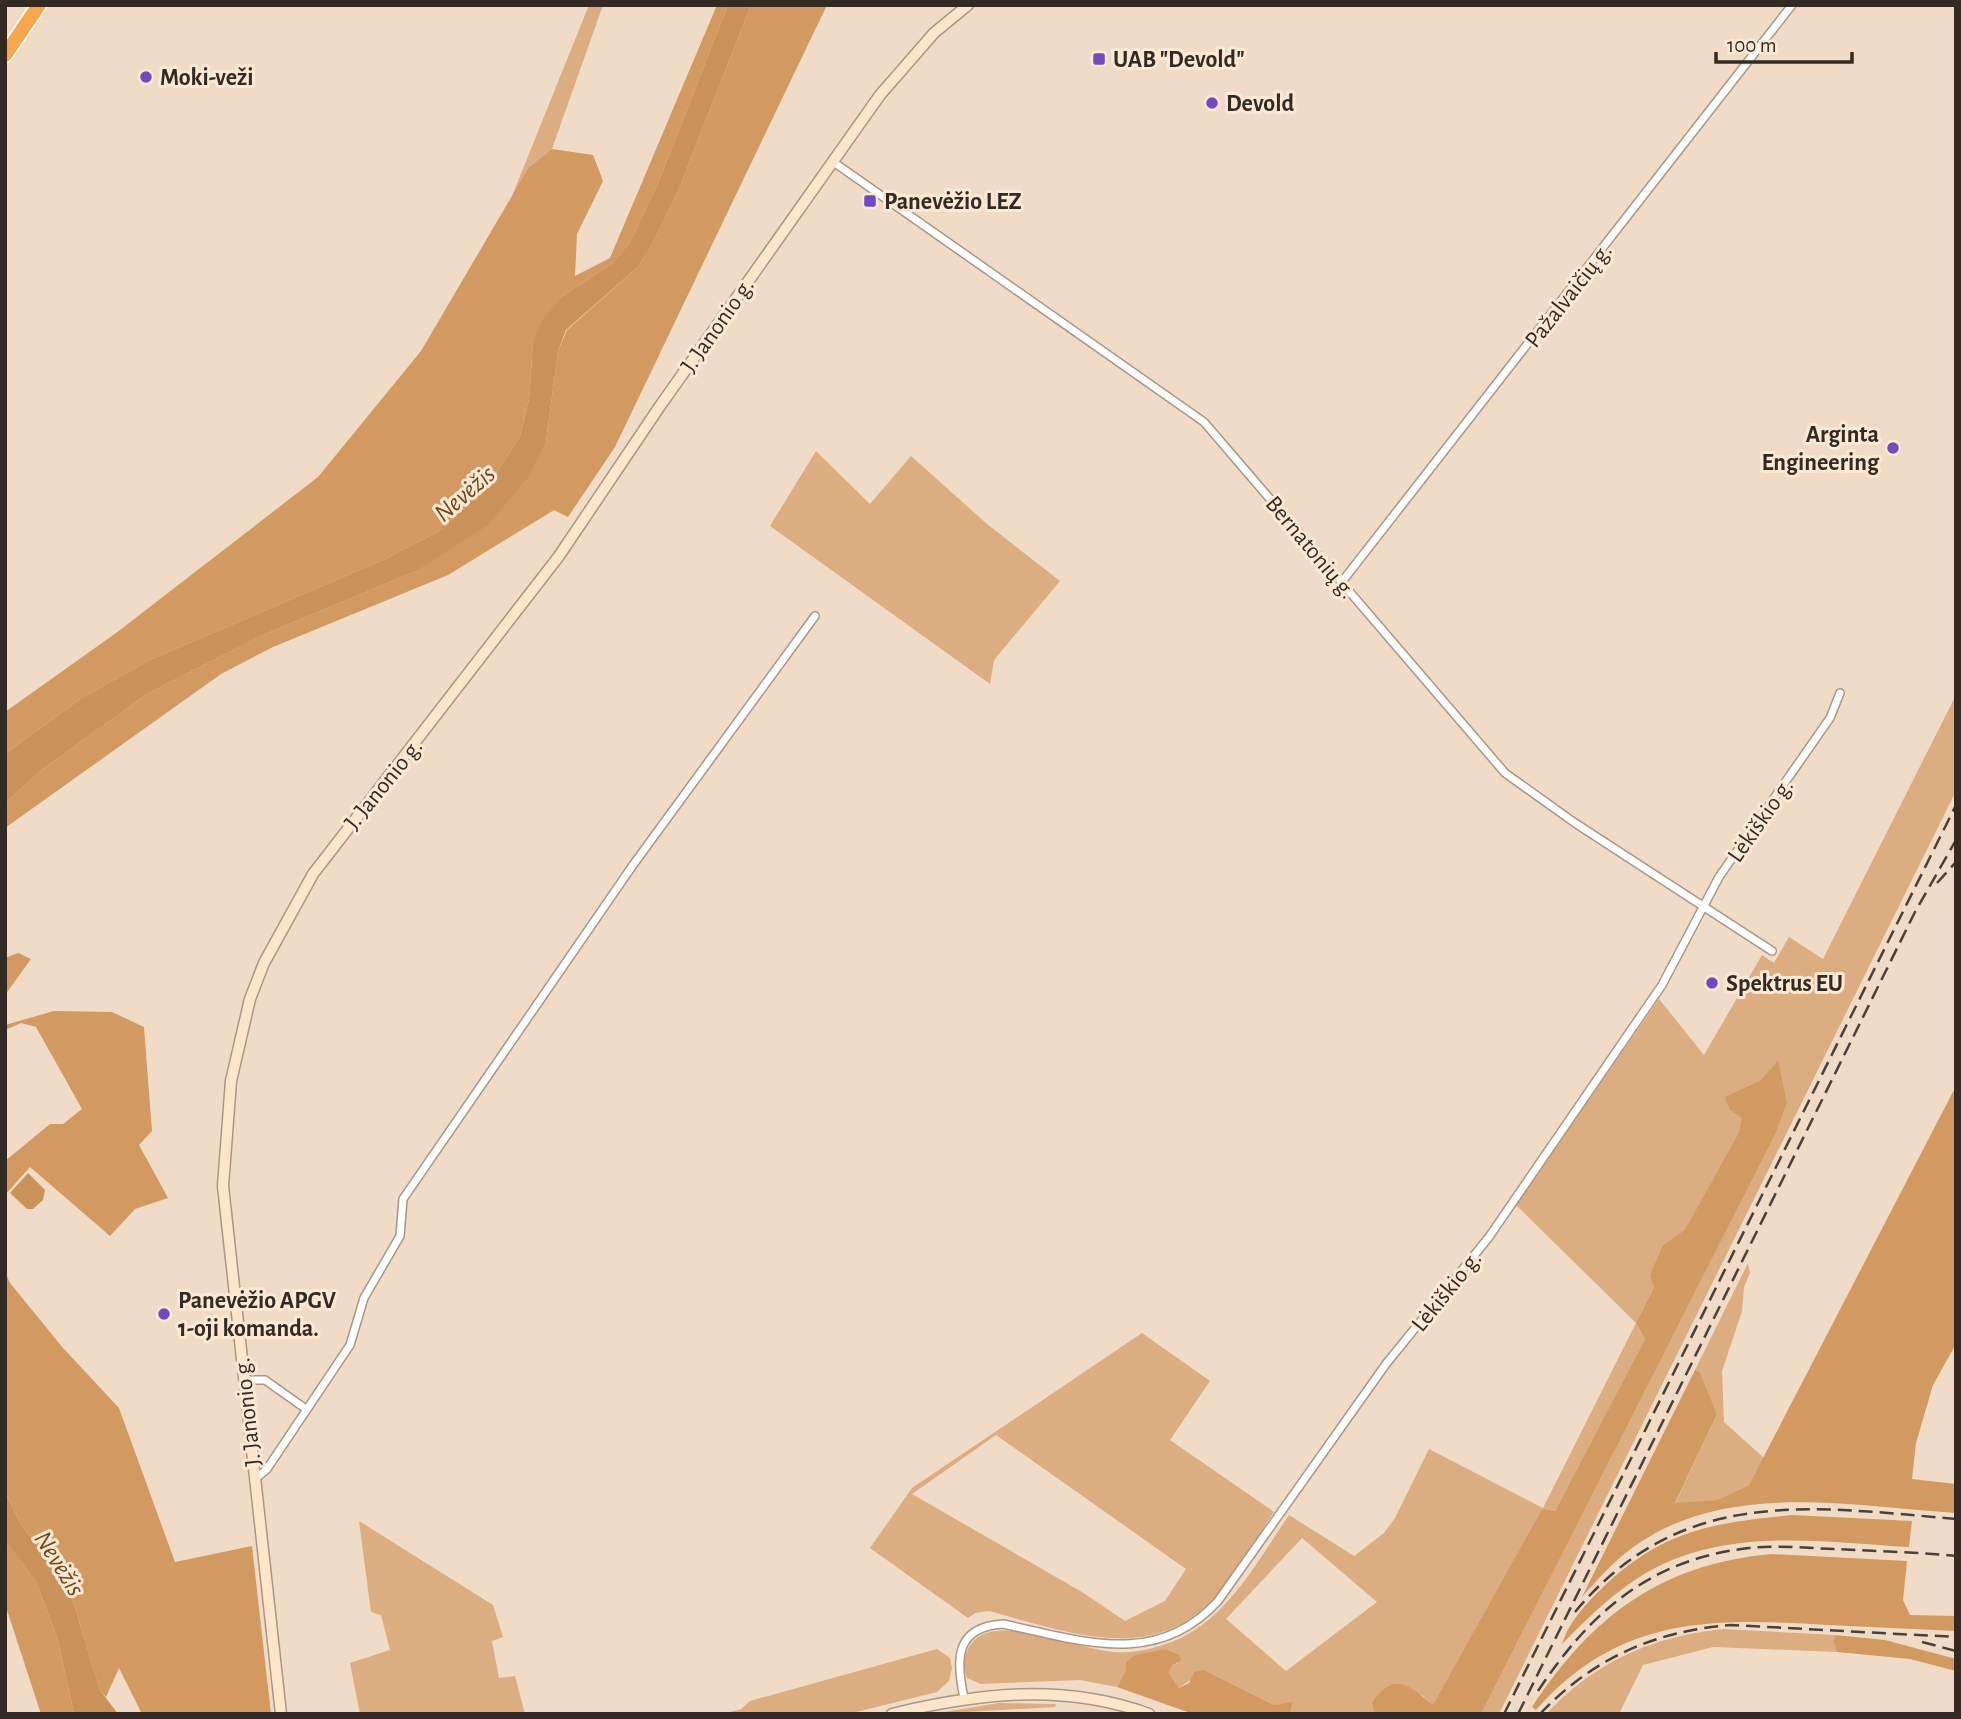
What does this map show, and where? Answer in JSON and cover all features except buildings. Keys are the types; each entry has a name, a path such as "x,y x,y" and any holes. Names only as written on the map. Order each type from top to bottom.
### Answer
{"highway":[{"path":"5,55 39,5"}],"street":[{"name":"J. Janonio g.","path":"281,1714 226,1234 223,1160 227,1104 239,1043 250,999 272,944 325,858 559,556 832,161 903,68 934,33 968,5"},
{"name":"Pažalvaičių g.","path":"1341,583 1792,5"},
{"name":"Bernatonių g.","path":"832,161 1204,422 1505,773 1575,823 1772,951"},
{"path":"254,1480 267,1469 350,1345 364,1298 400,1236 403,1199 640,854 815,616"},
{"name":"Lėkiškio g.","path":"964,1698 957,1659 973,1633 989,1625 1003,1624 1108,1646 1127,1646 1160,1639 1206,1615 1386,1364 1495,1228 1662,985 1702,906 1830,718 1840,693"},
{"path":"243,1380 265,1380 306,1409"},
{"path":"892,1714 964,1698 1016,1693 1059,1693 1102,1700 1149,1714"}],"shaded area":[{"path":"589,5 603,5 552,149 529,167 510,201"},
{"path":"717,5 728,5 658,183 630,242 613,263 561,297 533,342 529,399 520,436 490,483 443,529 383,560 152,659 83,697 5,754 5,712 116,633 318,477 421,351 529,167 552,149 593,155 603,181 577,234 575,276 610,258"},
{"path":"728,5 751,5 679,189 639,266 566,330 558,351 546,442 529,476 488,525 414,572 263,635 147,694 43,769 5,803 5,754 83,697 152,659 383,560 443,529 490,483 520,436 529,399 533,342 542,321 561,297 613,263 630,242 658,183"},
{"path":"751,5 827,5 615,447 568,517 554,510 448,575 273,647 221,674 5,828 5,803 43,769 147,694 263,635 414,572 546,442 558,351 567,330 639,266 653,243 679,189"},
{"path":"816,451 870,504 911,456 987,524 1060,581 994,660 990,684 770,526"},
{"path":"1956,695 1956,791 1499,1714 1481,1714 1776,1133 1787,1103 1761,1080 1726,1097 1730,1110 1743,1118 1739,1132 1685,1231 1663,1245 1654,1287 1636,1323 1516,1205 1659,999 1704,1055 1762,955 1774,963 1789,937 1823,959"},
{"path":"18,953 31,959 5,995 5,958"},
{"path":"54,1011 112,1012 144,1027 152,1131 139,1145 168,1198 135,1209 110,1236 30,1167 5,1195 5,1161 50,1124 63,1124 82,1109 36,1027 21,1023 5,1030 5,1025"},
{"path":"1778,1061 1787,1103 1776,1133 1481,1714 1374,1714 1372,1703 1387,1687 1395,1684 1409,1687 1433,1705 1542,1509 1555,1511 1645,1339 1636,1323 1654,1287 1650,1275 1663,1245 1685,1230 1739,1132 1742,1118 1730,1110 1725,1097 1761,1080"},
{"path":"1956,1086 1956,1344 1933,1385 1916,1443 1912,1479 1956,1484 1956,1513 1789,1502 1747,1505 1707,1513 1668,1527 1632,1548 1582,1597 1695,1370 1700,1372 1717,1414 1675,1503 1717,1500 1749,1485"},
{"path":"28,1173 45,1190 43,1200 33,1209 27,1209 10,1193"},
{"path":"1748,1263 1750,1273 1744,1287 1742,1311 1722,1371 1724,1422 1764,1458 1749,1485 1717,1500 1675,1504 1717,1414 1700,1372 1695,1370"},
{"path":"5,1272 10,1283 63,1348 119,1408 175,1562 252,1546 271,1714 142,1714 119,1668 106,1697 100,1690 73,1601 60,1575 22,1526 6,1494"},
{"path":"1636,1323 1645,1339 1555,1511 1542,1509 1433,1706 1422,1695 1372,1703 1374,1714 1290,1714 1293,1703 1274,1705 1204,1670 1179,1688 1169,1673 1172,1666 1178,1663 1165,1649 1135,1656 1126,1662 1126,1670 1117,1687 1080,1680 981,1684 967,1678 965,1673 965,1656 972,1643 984,1634 1000,1631 1018,1631 1114,1652 1148,1649 1181,1638 1198,1628 1229,1600 1255,1567 1289,1515 1354,1556 1384,1533 1395,1518 1429,1449 1543,1508","holes":["1302,1538 1377,1602 1286,1671 1226,1619"]},
{"path":"1142,1333 1210,1381 1170,1440 1274,1512 1223,1588 1198,1613 1171,1629 1142,1637 1112,1638 1082,1635 989,1611 975,1613 968,1618 870,1548 912,1488","holes":["996,1435 1186,1569 1165,1601 1125,1621 1082,1592 912,1494"]},
{"path":"5,1383 6,1494 22,1526 60,1575 73,1601 100,1690 118,1714 74,1714 57,1637 36,1582 5,1541"},
{"path":"1792,1515 1912,1521 1909,1547 1781,1540 1749,1542 1687,1555 1657,1567 1631,1583 1595,1612 1562,1644 1568,1630 1587,1604 1643,1555 1665,1543 1710,1527"},
{"path":"359,1521 493,1605 503,1637 492,1641 499,1678 515,1676 525,1714 360,1714 350,1663 390,1650 381,1615 371,1612"},
{"path":"5,1541 36,1582 57,1637 74,1714 41,1714 5,1604"},
{"path":"1772,1554 1907,1561 1903,1600 1910,1615 1956,1616 1956,1631 1745,1622 1670,1629 1635,1640 1601,1656 1568,1679 1536,1710 1532,1707 1579,1646 1605,1621 1633,1600 1696,1569"},
{"path":"1723,1629 1835,1635 1833,1641 1837,1652 1713,1647 1643,1665 1619,1714 1546,1714 1585,1679 1626,1655 1672,1638"},
{"path":"1835,1635 1885,1640 1956,1659 1956,1671 1910,1659 1837,1652 1833,1641"},
{"path":"937,1649 950,1658 952,1668 949,1681 937,1692 848,1714 723,1714 741,1709 750,1701"},
{"path":"1165,1649 1179,1655 1181,1660 1172,1666 1169,1673 1179,1688 1189,1683 1194,1672 1204,1670 1274,1705 1293,1702 1290,1714 1193,1714 1117,1687 1126,1670 1126,1662 1135,1655"},
{"path":"999,1703 1056,1704 1055,1707 932,1714"}],"railway":[{"path":"1504,1714 1956,805"},
{"path":"1518,1714 1915,912 1956,840"},
{"path":"1937,883 1956,862"},
{"path":"1575,1612 1615,1571 1658,1542 1703,1524 1749,1513 1798,1509 1849,1510 1956,1519"},
{"path":"1538,1691 1558,1662 1602,1613 1653,1577 1682,1564 1714,1554 1770,1547 1956,1556"},
{"path":"1540,1714 1560,1694 1604,1663 1651,1641 1703,1628 1731,1625 1956,1637"},
{"path":"1922,1642 1956,1651"}],"place":[{"name":"UAB \"Devold\"","path":"1099,59"},
{"name":"Moki-veži","path":"146,77"},
{"name":"Devold","path":"1212,103"},
{"name":"Panevėžio LEZ","path":"870,201"},
{"name":"Arginta Engineering","path":"1893,448"},
{"name":"Spektrus EU","path":"1712,983"},
{"name":"Panevėžio APGV 1-oji komanda.","path":"164,1314"}],"water label":[{"name":"Nevėžis","path":"464,493"},
{"name":"Nevėžis","path":"60,1563"}]}
